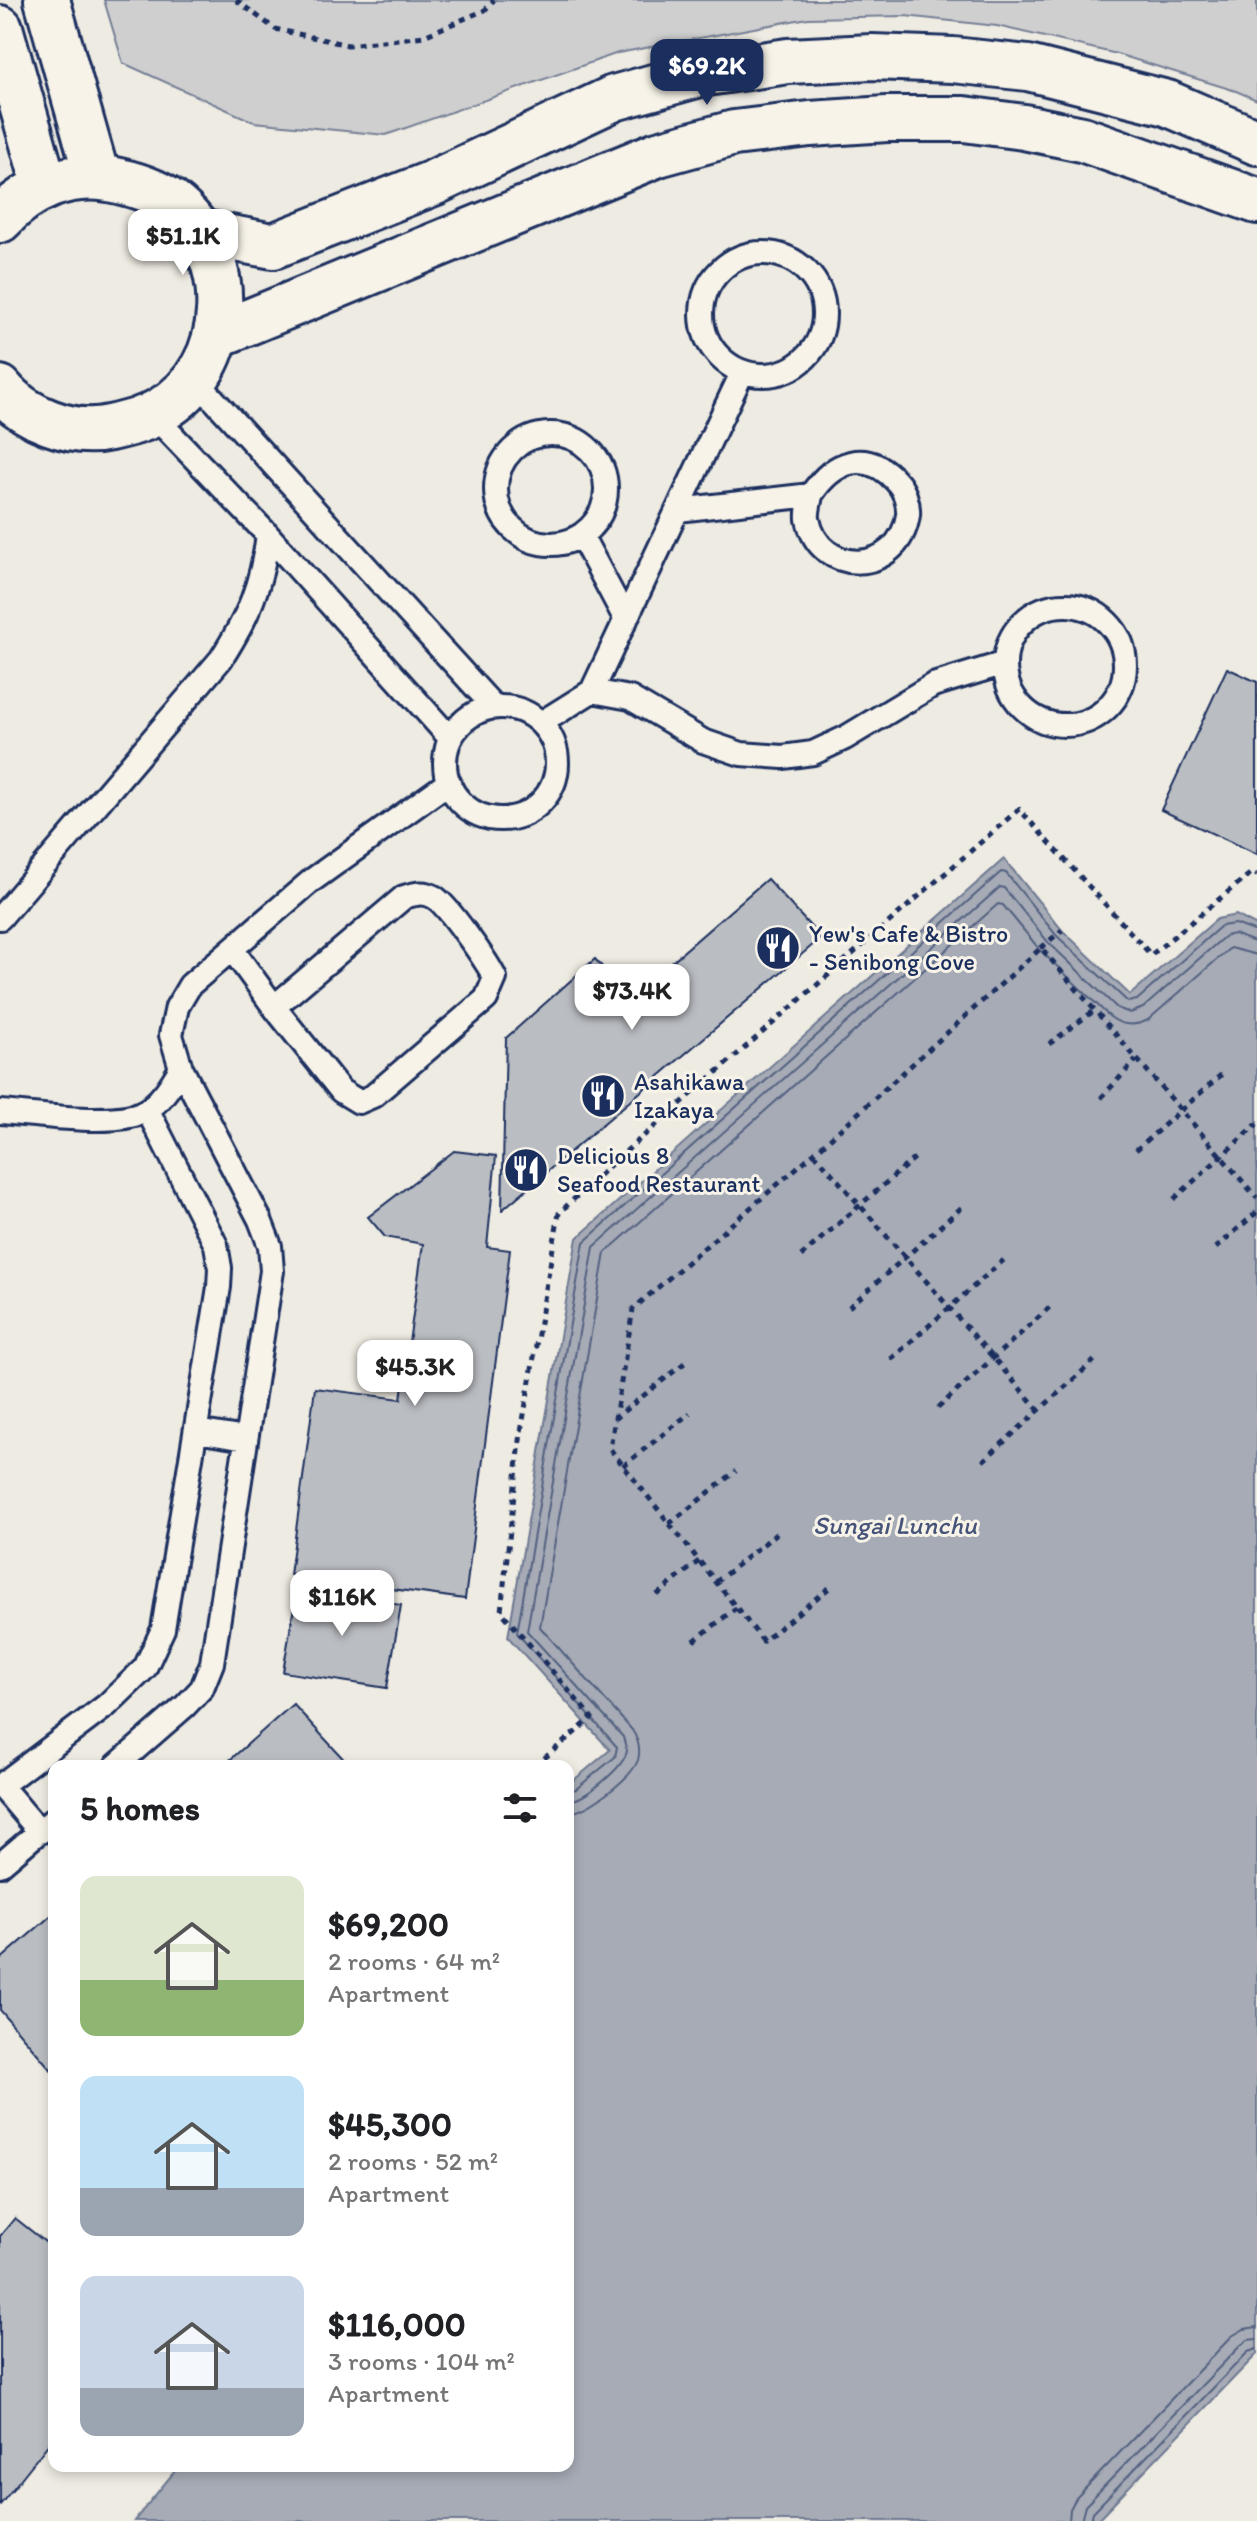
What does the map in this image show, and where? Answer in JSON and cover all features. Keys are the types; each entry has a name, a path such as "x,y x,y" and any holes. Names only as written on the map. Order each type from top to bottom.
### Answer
{"street":[{"path":"47,0 97,177"},
{"path":"0,28 45,186"},
{"path":"199,232 273,246 433,183 614,98 700,74 788,61 872,57 953,60 1028,68 1167,103 1257,142"},
{"path":"217,335 658,154 734,133 887,119 964,119 1082,139 1257,201"},
{"path":"0,220 14,204 45,186 70,179 97,177 136,184 171,203 199,232 216,268 221,301 217,335 195,379 184,392 137,422 103,430 67,427 17,417 0,388"}],"lane":[{"path":"760,253 784,256 804,268 819,287 825,311 822,335 809,355 790,370 767,376 742,373 722,360 707,342 701,318 704,294 717,274 736,259 760,253"},
{"path":"541,723 592,691 742,373"},
{"path":"195,379 494,707"},
{"path":"152,414 268,535 450,738"},
{"path":"543,434 568,436 589,448 603,469 606,493 599,517 581,535 559,544 534,542 512,530 499,509 495,485 502,461 520,443 543,434"},
{"path":"865,462 887,470 901,486 909,508 905,530 893,549 873,560 851,562 830,554 815,538 808,517 811,495 823,476 843,464 865,462"},
{"path":"678,510 811,495"},
{"path":"0,918 221,659 241,628 262,577 268,535"},
{"path":"581,535 626,620"},
{"path":"1061,605 1097,613 1111,626 1121,642 1126,662 1123,682 1114,701 1099,715 1080,723 1059,725 1039,719 1022,708 1010,691 1005,663 1006,651 1014,634 1026,619 1042,610 1061,605"},
{"path":"592,691 630,698 715,746 741,754 783,757 813,753 845,738 933,685 1005,663"},
{"path":"494,707 513,707 541,723 554,742 558,760 556,779 547,796 534,809 508,818 480,816 464,806 449,782 445,756 450,738 461,723 476,712 494,707"},
{"path":"123,1760 202,1688 212,1663 272,1271 270,1246 260,1220 181,1068 171,1035 177,1007 190,985 311,881 449,782"},
{"path":"232,949 274,1007 341,1091 359,1102 373,1096 486,999 495,978 487,961 436,898 420,892 404,897 274,1007"},
{"path":"0,1112 115,1120 148,1111 166,1092 181,1068"},
{"path":"0,1865 47,1826 0,1786 107,1705 145,1668 163,1629 220,1268 216,1245 148,1111"},
{"path":"196,1431 246,1439"}],"path":[{"path":"236,0 275,29 348,45 424,36 485,10 494,0"},
{"path":"542,1760 592,1718 501,1611 521,1432 559,1213 620,1155 1019,809 1151,955 1251,873 1257,875"},
{"path":"829,1588 763,1641 610,1449 633,1309 814,1153 1062,930"},
{"path":"1041,948 1257,1198"},
{"path":"1049,1044 1095,1010"},
{"path":"1101,1098 1136,1060"},
{"path":"1136,1150 1222,1074"},
{"path":"1174,1199 1257,1124"},
{"path":"814,1153 1038,1409"},
{"path":"801,1256 917,1156"},
{"path":"849,1307 962,1207"},
{"path":"1216,1248 1257,1212"},
{"path":"891,1359 1006,1258"},
{"path":"938,1408 1051,1306"},
{"path":"983,1461 1096,1359"},
{"path":"614,1419 687,1361"},
{"path":"623,1466 690,1413"},
{"path":"669,1524 736,1471"},
{"path":"716,1582 781,1530"},
{"path":"657,1595 699,1561"},
{"path":"694,1641 736,1608"}],"shaded area":[{"path":"104,0 1257,0 1257,100 1117,54 997,26 905,16 808,18 618,53 386,135 254,122 123,63"}],"water":[{"name":"Sungai Lunchu","path":"1004,859 1062,930 1130,995 1217,919 1236,915 1257,926 1257,2354 1096,2521 134,2521 174,2472 574,2472 574,1780 610,1750 508,1637 577,1238"}],"building":[{"path":"1227,668 1257,682 1257,854 1161,810"},
{"path":"767,879 821,938 502,1210 506,1038 595,959 630,998"},
{"path":"454,1151 496,1156 487,1247 510,1250 465,1599 290,1575 315,1388 401,1399 423,1244 385,1237 368,1217"},
{"path":"297,1589 401,1605 387,1688 283,1672"},
{"path":"293,1704 344,1760 230,1760"},
{"path":"48,1918 48,2066 0,2010 0,1960"},
{"path":"15,2218 48,2244 48,2445 0,2505 0,2236"}],"place":[{"name":"Yew's Cafe & Bistro - Senibong Cove","path":"778,948"},
{"name":"Asahikawa Izakaya","path":"603,1096"},
{"name":"Delicious 8 Seafood Restaurant","path":"526,1170"}]}
